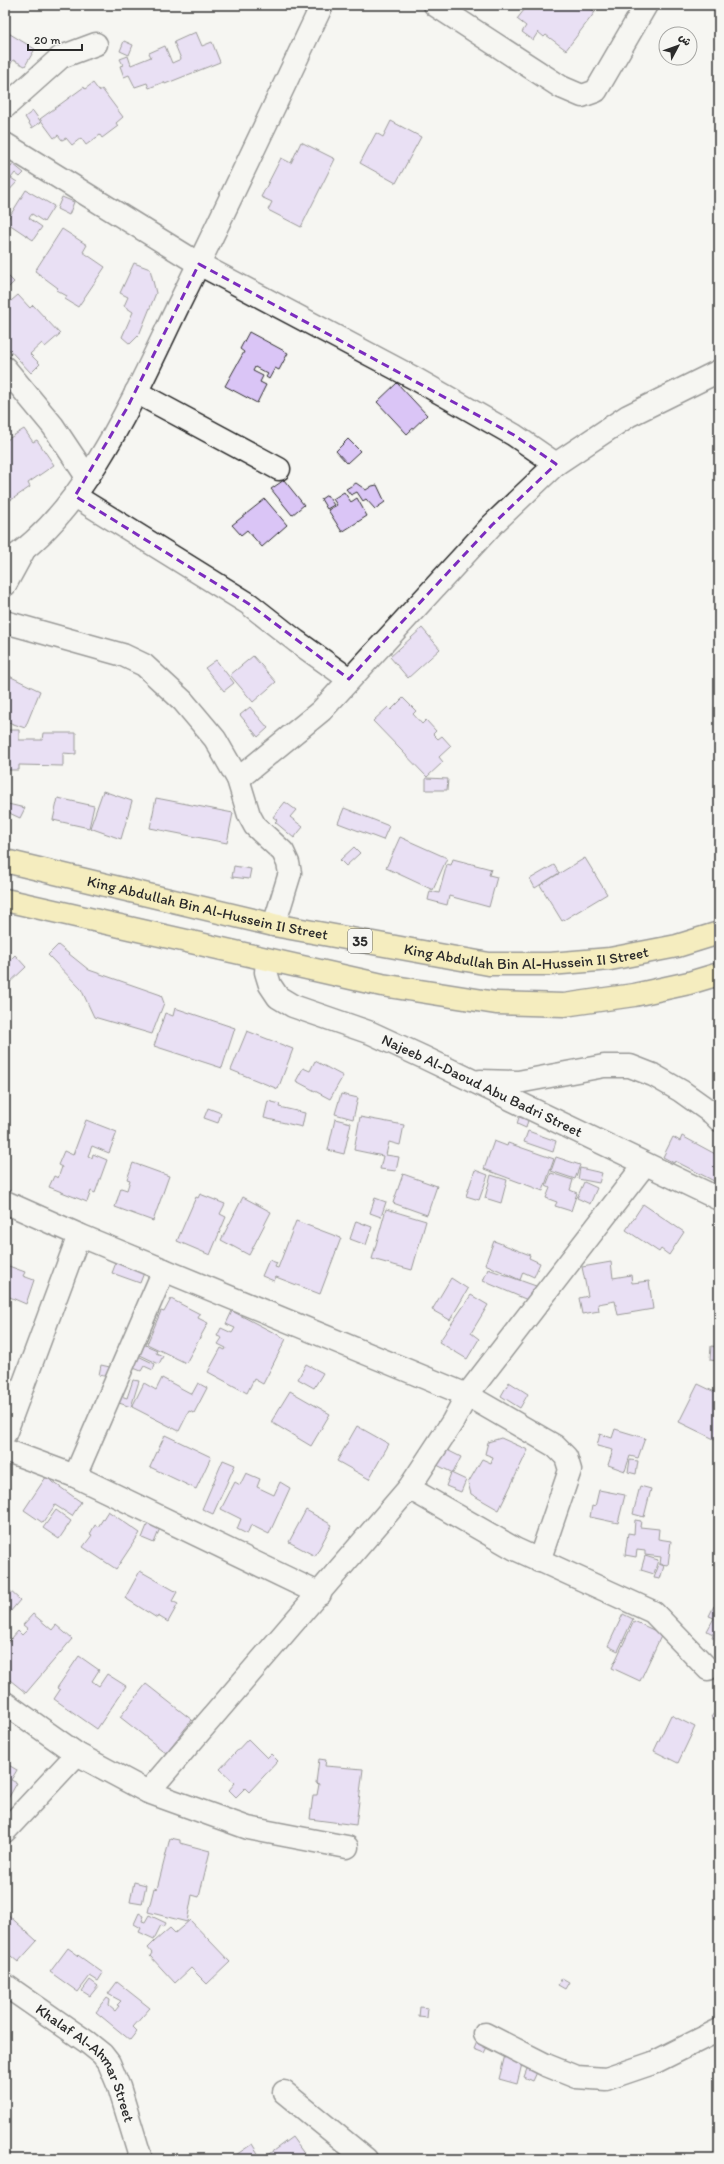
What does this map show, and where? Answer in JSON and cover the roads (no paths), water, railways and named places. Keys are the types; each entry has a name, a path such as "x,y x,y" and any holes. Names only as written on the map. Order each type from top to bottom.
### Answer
{"highway":[{"name":"King Abdullah Bin Al-Hussein II Street","path":"5,861 274,925 488,964 550,964 610,959 678,946 719,932"},
{"path":"5,900 267,961 382,985 496,1003 564,1005 634,995 689,983 719,974"}],"street":[{"path":"5,585 14,557 75,496 136,392 199,264 322,5"},
{"path":"435,5 561,87 582,96 596,91 646,5"},
{"path":"5,107 62,58 96,44"},
{"path":"5,144 199,264 421,382 514,435 556,464"},
{"path":"5,368 53,426 87,477"},
{"path":"238,779 321,711 341,690 348,679 492,525 556,464 628,416 719,371"},
{"path":"136,392 279,469"},
{"path":"75,496 249,604 348,679"},
{"path":"5,622 123,655 144,665 183,701 215,739 238,779 249,815 255,826 283,852 288,863 290,873 274,925"},
{"name":"Najeeb Al-Daoud Abu Badri Street","path":"267,961 266,972 270,985 278,997 294,1006 370,1033 719,1199"},
{"path":"471,1080 518,1082 604,1066 630,1066 653,1075 681,1091 712,1113 719,1120"},
{"path":"148,1792 320,1594 409,1488 454,1421 467,1395 645,1164"},
{"path":"5,1202 79,1235 467,1395 555,1446 569,1461 570,1470 539,1561"},
{"path":"5,1434 79,1235"},
{"path":"75,1476 164,1270"},
{"path":"5,1450 75,1476 320,1594"},
{"path":"409,1488 488,1534 539,1561 653,1612 708,1669"},
{"path":"5,1703 77,1754 148,1792 248,1828 347,1847"},
{"path":"5,1831 77,1754"},
{"name":"Khalaf Al-Ahmar Street","path":"5,1985 87,2042 106,2059 114,2071 141,2159"},
{"path":"485,2034 576,2077 606,2078 653,2064 719,2030"},
{"path":"284,2092 366,2159"}]}
